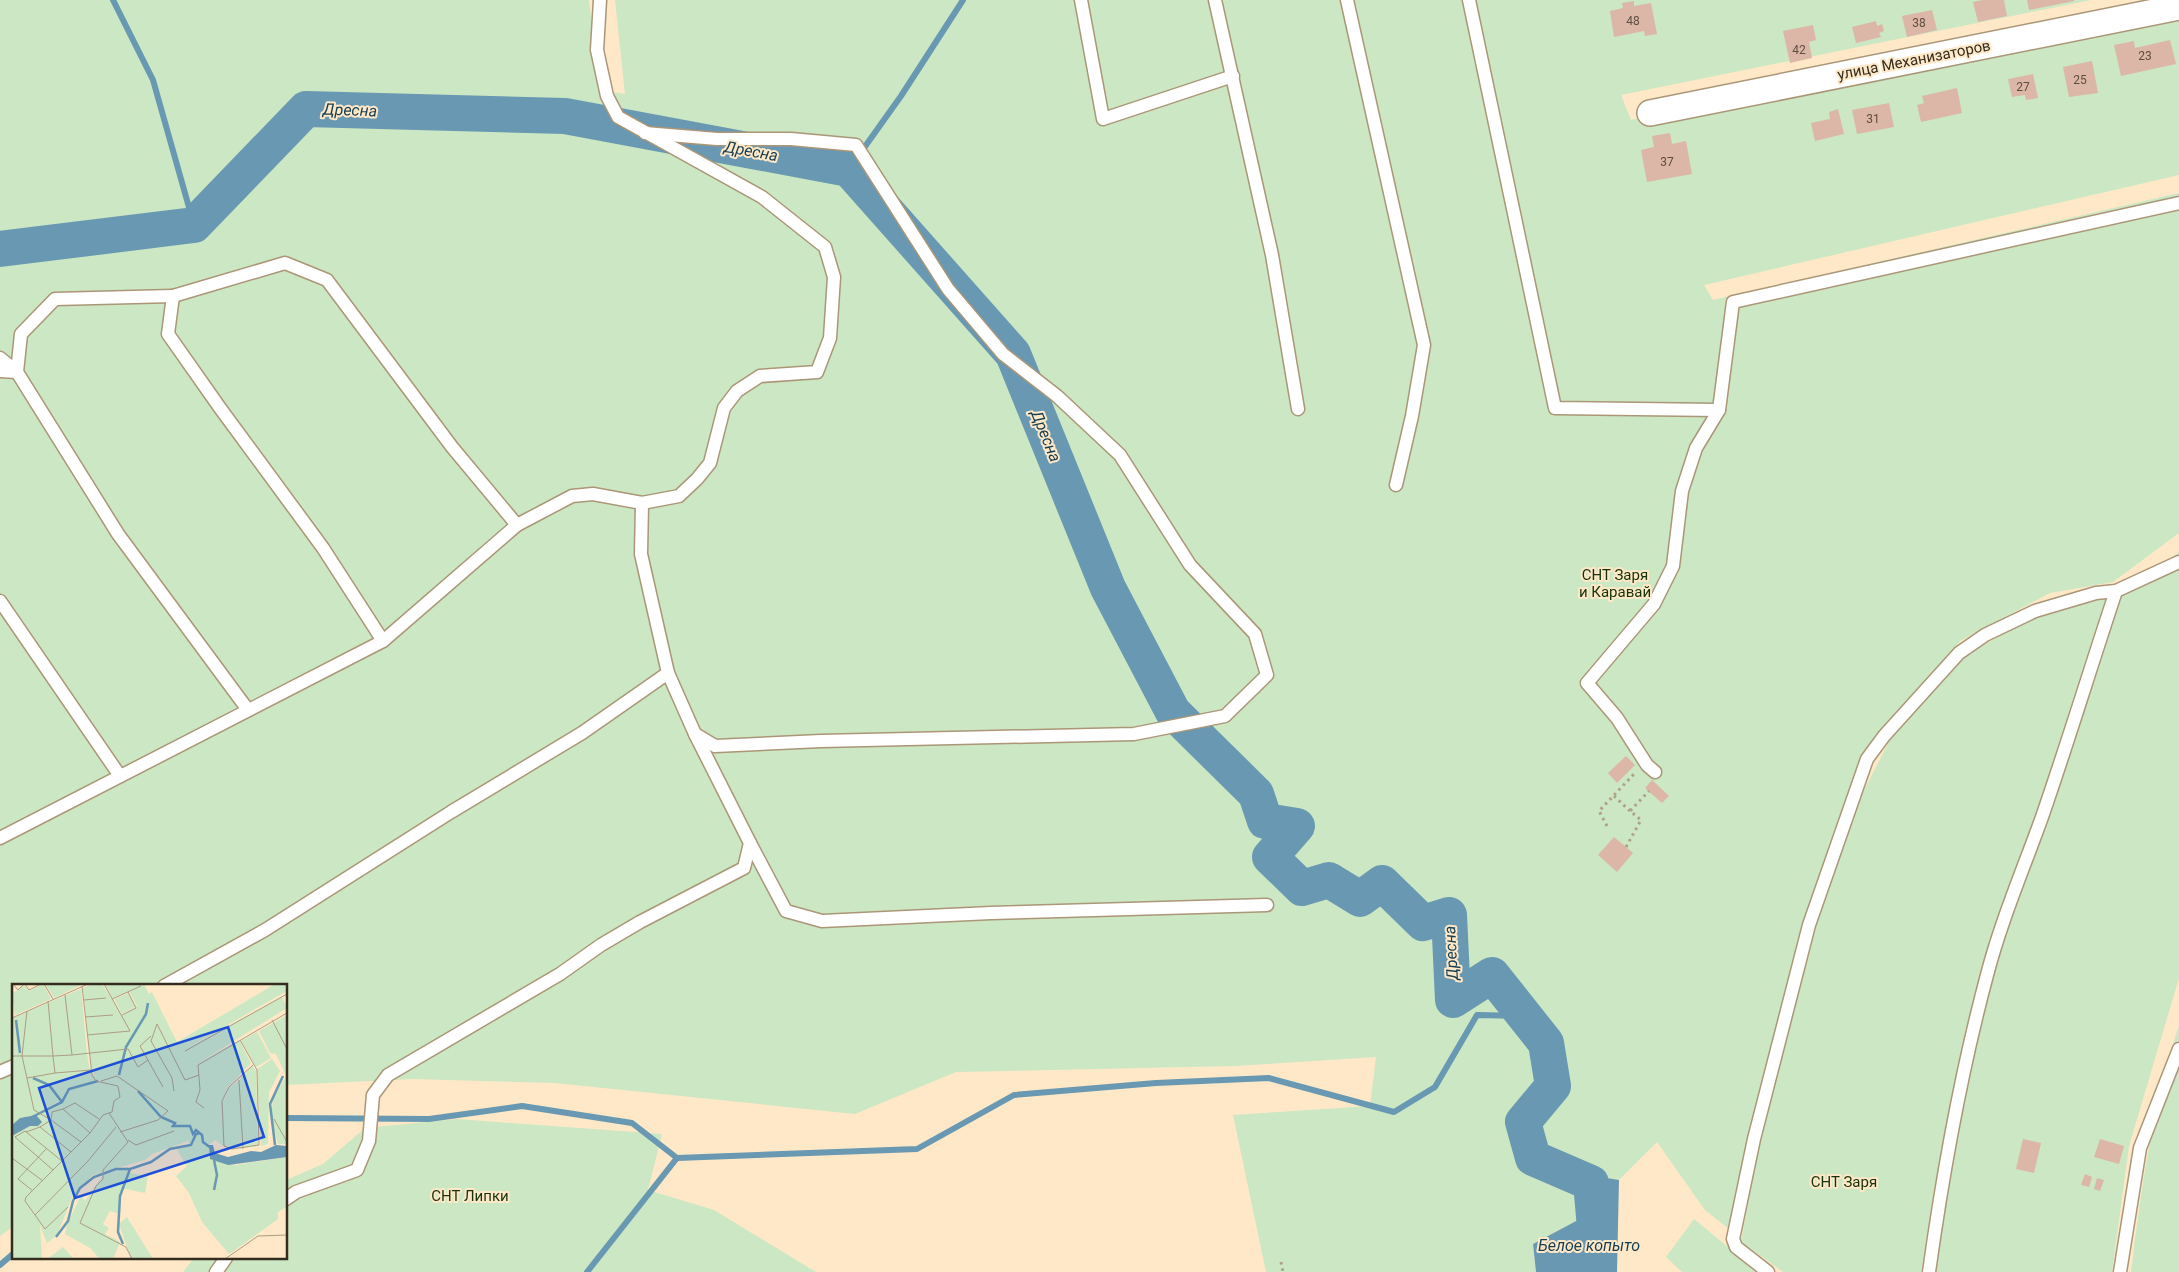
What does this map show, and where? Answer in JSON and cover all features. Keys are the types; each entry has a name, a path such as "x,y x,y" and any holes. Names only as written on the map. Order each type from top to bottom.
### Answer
{"street":[{"name":"улица Механизаторов","path":"1650,113 2179,7"}],"lane":[{"path":"0,838 383,641 517,525 572,496 594,494 642,503 679,496 697,480 710,463 724,408 737,391 760,376 818,372 830,338 834,277 825,247 762,197 618,117 607,96 597,50 600,0"},
{"path":"1081,0 1103,119 1233,76"},
{"path":"1215,0 1272,255 1298,409"},
{"path":"1347,0 1424,345 1412,416 1396,485"},
{"path":"1469,0 1555,408 1718,410"},
{"path":"645,133 717,139 792,139 856,145 948,289 1003,354 1057,396 1120,455 1190,565 1255,634 1267,675 1225,716 1134,734 821,741 715,746 695,734"},
{"path":"1655,772 1647,765 1617,718 1587,683 1654,604 1673,566 1682,491 1696,448 1718,410 1732,302 2179,203"},
{"path":"18,372 21,334 56,299 173,296 285,263 327,280 452,447 517,525"},
{"path":"173,296 168,334 323,548 383,641"},
{"path":"0,358 18,372 118,534 248,710"},
{"path":"0,370 18,372"},
{"path":"642,503 641,554 668,673 695,734 786,911 822,922 1001,913 1267,905"},
{"path":"1768,1272 1736,1247 1733,1239 1754,1139 1809,925 1867,758 1884,736 1959,653 1985,635 2035,611 2096,593 2116,590 2179,562"},
{"path":"1929,1272 1940,1187 1967,1052 1987,973 2012,896 2042,817 2116,590"},
{"path":"0,601 120,776"},
{"path":"168,984 266,930 451,812 582,733 668,673"},
{"path":"288,1198 296,1192 356,1170 369,1141 373,1095 388,1075 553,978 632,927 744,868 750,843"},
{"path":"2120,1272 2140,1148 2179,1049"},
{"path":"0,1072 12,1067"},
{"path":"216,1272 225,1260"}],"path":[{"path":"1606,826 1599,811 1636,772 1631,769"},
{"path":"1630,811 1649,791"},
{"path":"1614,796 1641,820 1626,847"},
{"path":"1281,1262 1283,1272"}],"green space":[{"name":"СНТ Заря и Каравай","path":"0,0 589,0 600,90 625,94 615,0 2091,0 1621,95 1631,120 2179,7 2179,175 1704,285 1713,300 2179,193 2179,533 2113,582 2050,593 1960,641 1863,752 1809,907 1753,1122 1729,1229 1705,1210 1657,1142 1619,1180 1577,1173 1578,1220 1533,1244 1536,1272 1266,1272 1233,1115 1370,1106 1376,1057 1235,1066 956,1072 855,1114 555,1083 413,1079 288,1085 288,984 12,984 12,1227 0,1236"},
{"path":"2179,552 2179,978 2129,1146 2112,1272 1934,1272 1934,1261 1963,1102 1994,966 2123,592"},
{"name":"СНТ Заря","path":"2109,597 2051,777 1993,933 1972,1011 1934,1189 1921,1272 1783,1272 1741,1242 1755,1166 1803,959 1861,796 1895,730 1967,654 2050,609"},
{"path":"2179,1025 2179,1272 2131,1272 2139,1210 2155,1116"},
{"name":"СНТ Липки","path":"457,1119 662,1134 648,1190 714,1210 816,1272 183,1272 192,1260 288,1260 288,1179 323,1164 365,1128"},
{"path":"1694,1219 1758,1272 1682,1272 1666,1257"}],"water":[{"name":"Белое копыто","path":"1577,1173 1619,1180 1617,1272 1536,1272 1533,1244 1578,1220"}],"building":[{"path":"2004,0 2007,16 1978,22 1973,2"},
{"path":"2027,0 2074,0 2074,1 2029,10"},
{"path":"1634,1 1634,6 1651,3 1657,34 1645,36 1644,31 1614,37 1610,11 1623,8 1622,3"},
{"path":"1932,10 1937,30 1907,37 1902,16"},
{"path":"1876,21 1877,26 1882,24 1884,31 1879,33 1881,37 1856,43 1852,27"},
{"path":"1813,25 1816,40 1809,42 1812,58 1790,63 1783,31"},
{"path":"2170,40 2176,64 2121,76 2114,45 2134,41 2135,48"},
{"path":"2092,61 2098,93 2069,97 2063,67"},
{"path":"2033,74 2038,98 2026,100 2025,95 2012,97 2008,79"},
{"path":"1957,88 1962,113 1921,122 1917,105 1924,103 1922,96"},
{"path":"1889,103 1894,127 1857,134 1852,110"},
{"path":"1838,109 1844,134 1815,141 1811,123 1830,119 1829,112"},
{"path":"1670,133 1672,144 1686,141 1692,174 1647,182 1641,150 1654,147 1652,136"},
{"path":"1626,756 1635,765 1617,783 1608,773"},
{"path":"1652,780 1669,796 1662,803 1645,788"},
{"path":"1614,837 1633,853 1617,872 1598,855"},
{"path":"2023,1139 2041,1143 2034,1173 2016,1169"},
{"path":"2100,1139 2124,1146 2119,1164 2094,1157"},
{"path":"2085,1174 2092,1177 2089,1187 2081,1185"},
{"path":"2097,1178 2104,1180 2100,1191 2094,1189"}],"waterway":[{"path":"113,0 153,80 194,225"},
{"path":"849,169 901,96 963,0"},
{"name":"Дресна","path":"0,249 194,225 306,109 565,116 849,169 1013,354 1108,588 1173,712 1256,794 1265,821 1297,826 1270,857 1302,888 1329,880 1360,899 1382,883 1423,923 1449,915 1453,1000 1492,975 1546,1043 1553,1086 1523,1122 1533,1158 1591,1183 1599,1272"},
{"path":"587,1272 677,1158 917,1149 1014,1095 1156,1083 1269,1078 1394,1112 1435,1087 1477,1015 1524,1016"},
{"path":"288,1118 429,1119 522,1106 632,1123 677,1158"},
{"path":"0,1265 12,1255"}]}
